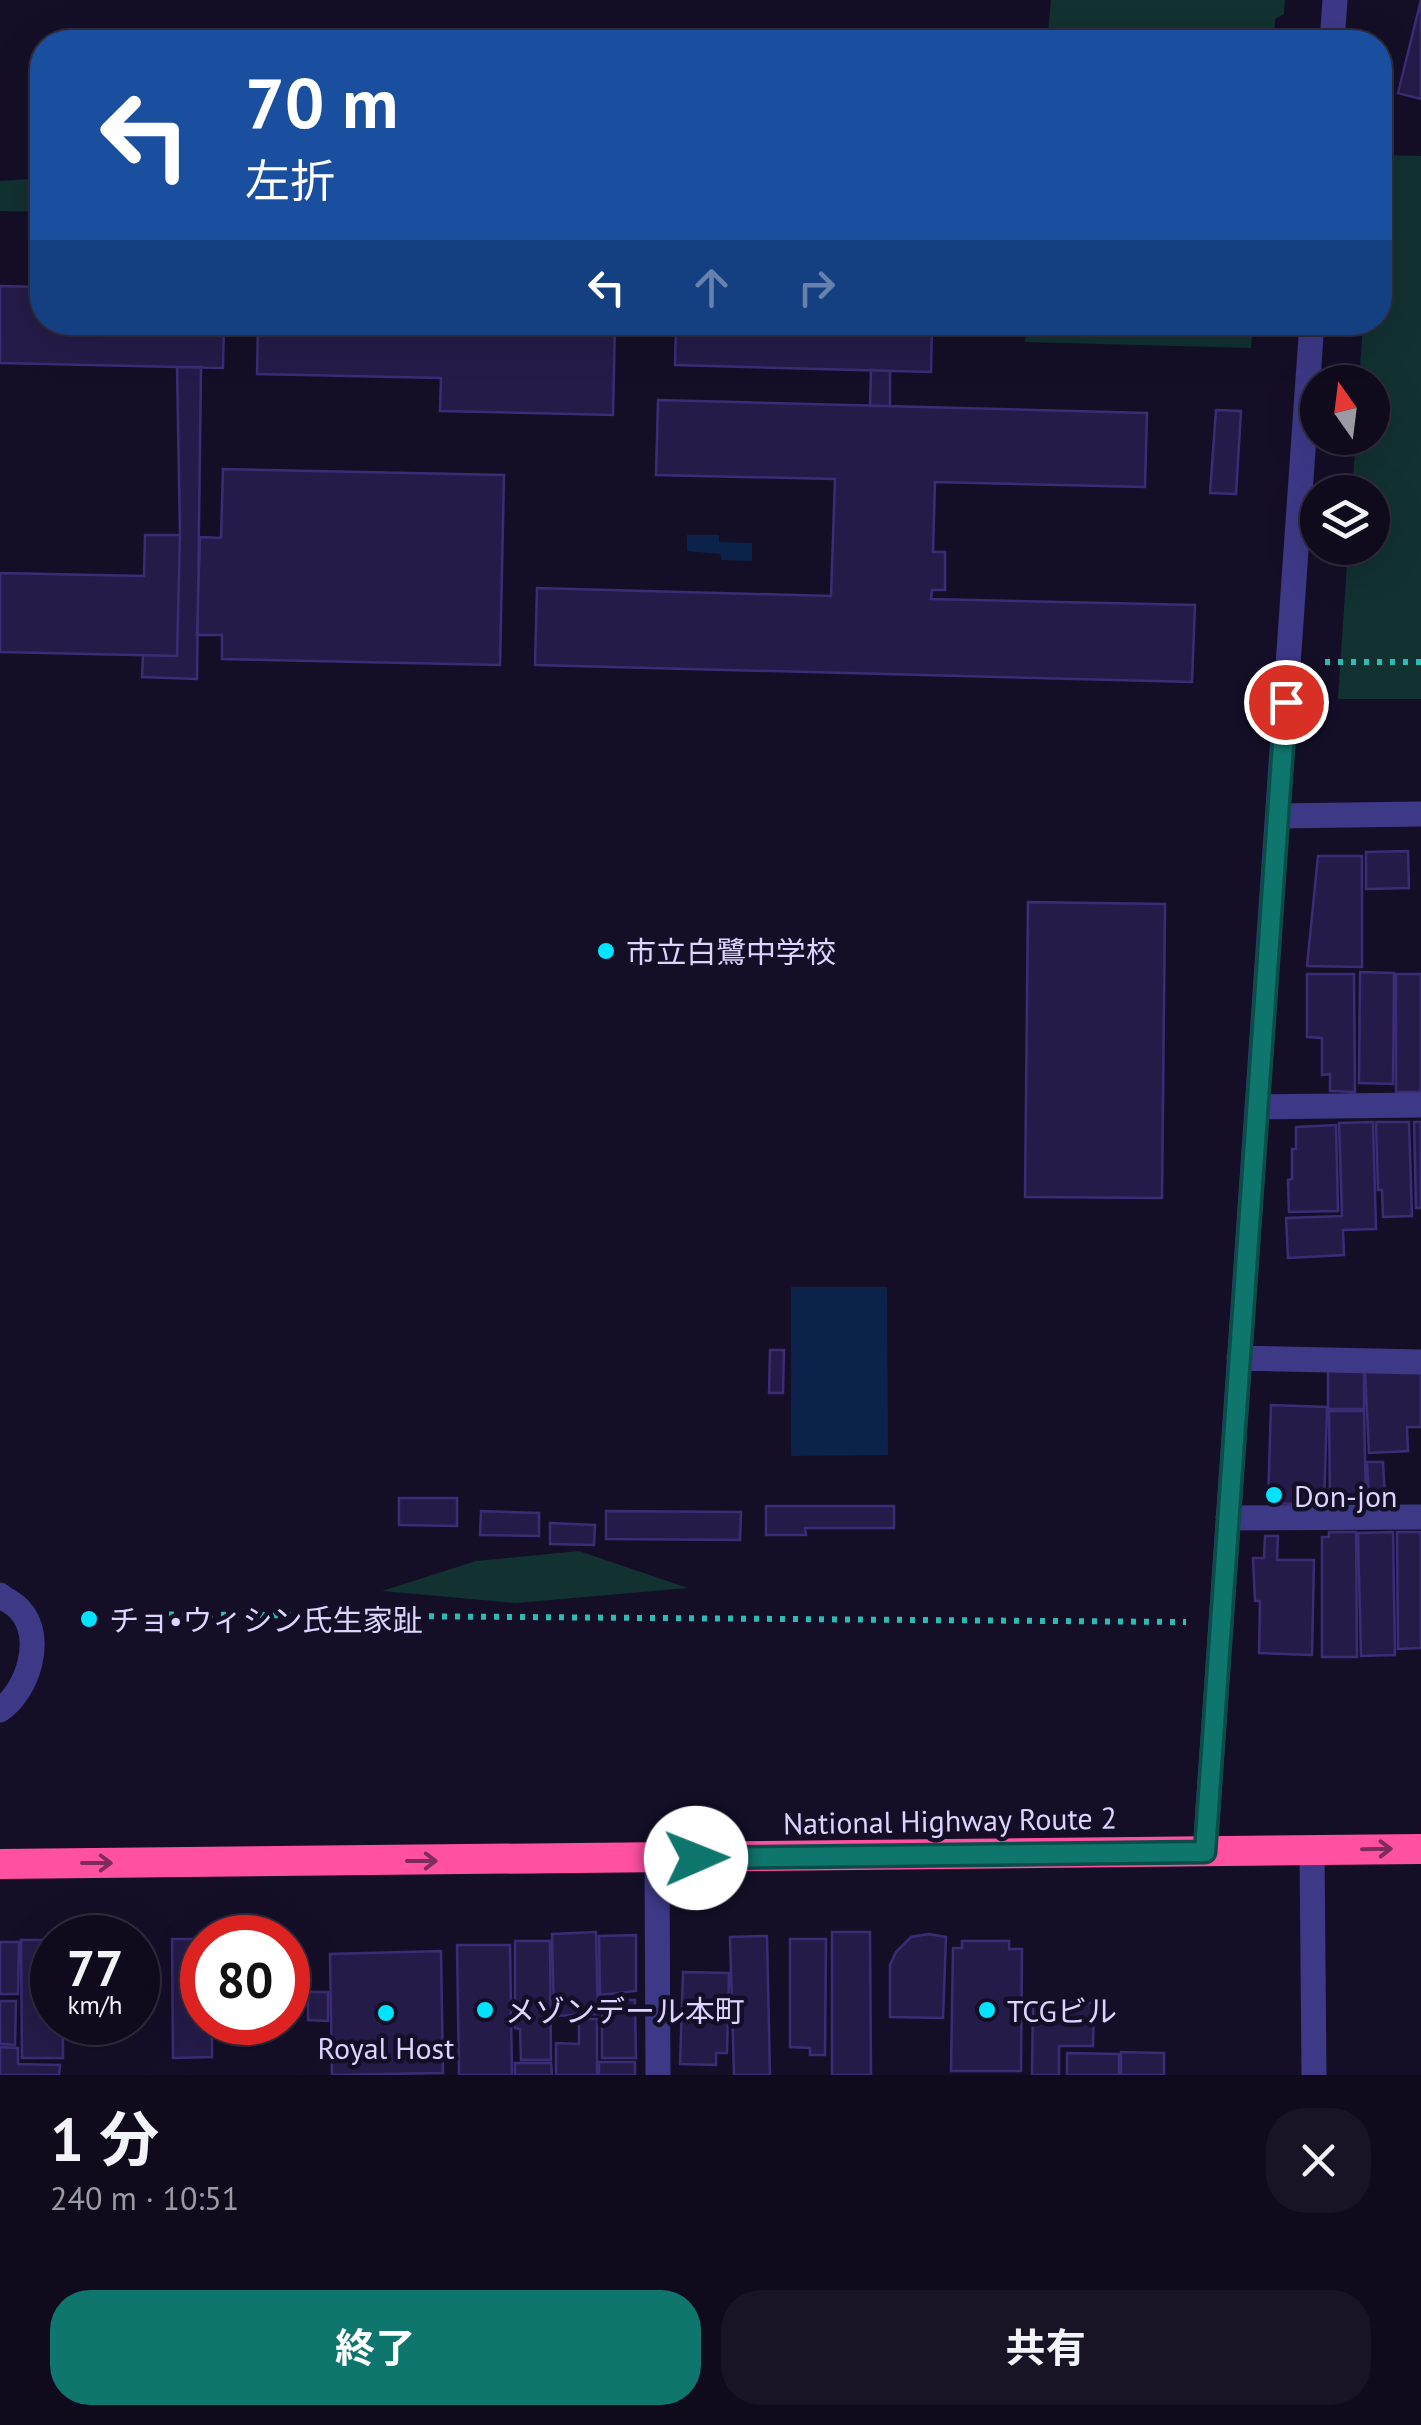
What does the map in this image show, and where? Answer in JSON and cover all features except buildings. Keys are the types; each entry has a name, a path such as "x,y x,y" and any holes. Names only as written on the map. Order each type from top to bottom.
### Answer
{"highway":[{"name":"National Highway Route 2","path":"0,1864 1421,1849"}],"street":[{"path":"1333,30 1335,0"},
{"path":"1205,1852 1311,335"},
{"path":"1278,816 1421,814"},
{"path":"1257,1106 1421,1105"},
{"path":"1239,1358 1421,1362"},
{"path":"1228,1518 1421,1517"},
{"path":"0,1596 22,1611 32,1640 29,1670 8,1705 0,1710"},
{"path":"1312,1850 1314,2075"},
{"path":"656,1859 658,2075"}],"path":[{"path":"1325,662 1421,662"},
{"path":"118,1614 1220,1622"}],"green space":[{"path":"1051,0 1285,0 1284,14 1275,19 1275,30 1048,30"},
{"path":"1392,155 1421,156 1421,699 1338,699 1347,565 1390,565 1390,475 1353,475 1355,455 1390,455 1390,365 1360,365 1362,335 1392,335"},
{"path":"30,179 30,212 0,211 0,181"},
{"path":"1025,335 1252,335 1251,348 1025,342"},
{"path":"579,1551 688,1588 516,1603 382,1591 476,1561"}],"water":[{"path":"687,535 719,535 719,542 752,543 752,561 722,560 720,554 687,551"},
{"path":"791,1287 887,1287 888,1455 791,1456"}],"place":[{"name":"市立白鷺中学校","path":"606,951"},
{"name":"Don-jon","path":"1274,1495"},
{"name":"チョ•ウィシン氏生家趾","path":"89,1619"},
{"name":"メゾンデール本町","path":"485,2010"},
{"name":"TCGビル","path":"987,2010"},
{"name":"Royal Host","path":"386,2013"}],"route":[{"path":"696,1858 1205,1852 1286,702"}]}
